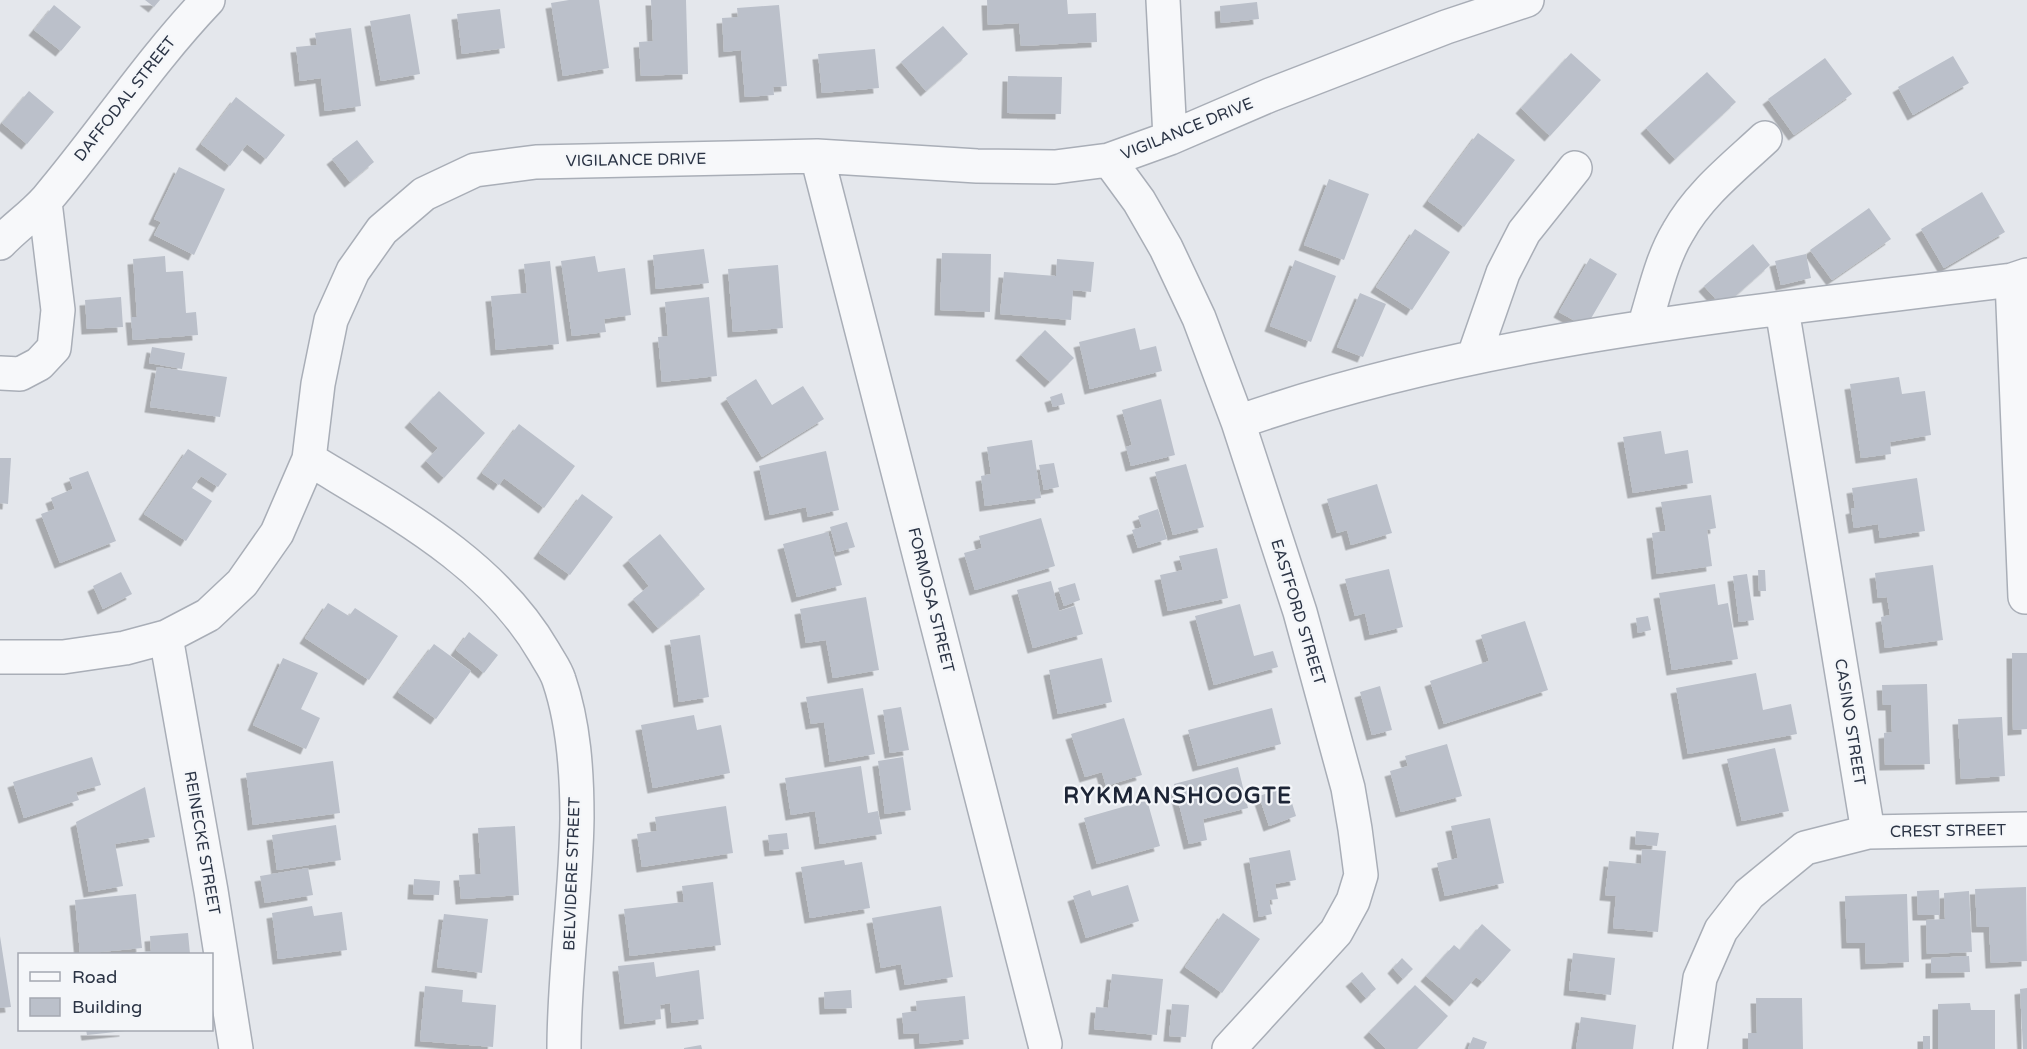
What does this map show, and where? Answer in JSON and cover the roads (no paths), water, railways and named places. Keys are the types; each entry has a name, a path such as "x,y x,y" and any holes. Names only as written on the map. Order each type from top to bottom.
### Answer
{"street":[{"name":"DAFFODAL STREET","path":"0,243 45,202 176,34 208,0"},
{"path":"1163,0 1170,138"},
{"name":"VIGILANCE DRIVE","path":"0,657 63,657 125,648 166,637 208,615 242,583 277,533 309,459 318,384 331,320 353,271 382,230 424,194 475,170 536,162 817,156 1022,167 1055,167 1108,160 1170,138 1270,95 1446,27 1527,0"},
{"path":"1644,327 1677,232 1708,190 1766,138"},
{"name":"FORMOSA STREET","path":"817,156 1049,1047"},
{"name":"EASTFORD STREET","path":"1108,160 1139,201 1166,248 1199,318 1238,422 1300,612 1348,788 1361,874 1353,901 1336,932 1229,1049"},
{"path":"1474,356 1503,273 1524,232 1575,168"},
{"path":"0,373 21,374 39,364 54,348 58,310 45,202"},
{"path":"1238,422 1297,402 1474,356 1644,327 2020,277 2025,597"},
{"name":"CASINO STREET","path":"1782,309 1868,832"},
{"name":"BELVIDERE STREET","path":"309,459 421,527 482,577 529,627 559,677 572,732 577,818 564,1008 564,1049"},
{"name":"REINECKE STREET","path":"166,637 209,879 236,1049"},
{"name":"CREST STREET","path":"1868,832 2027,829"},
{"path":"1690,1049 1700,978 1721,930 1749,894 1805,848 1868,832"}],"district":[{"name":"RYKMANSHOOGTE","path":"1178,796"}]}
